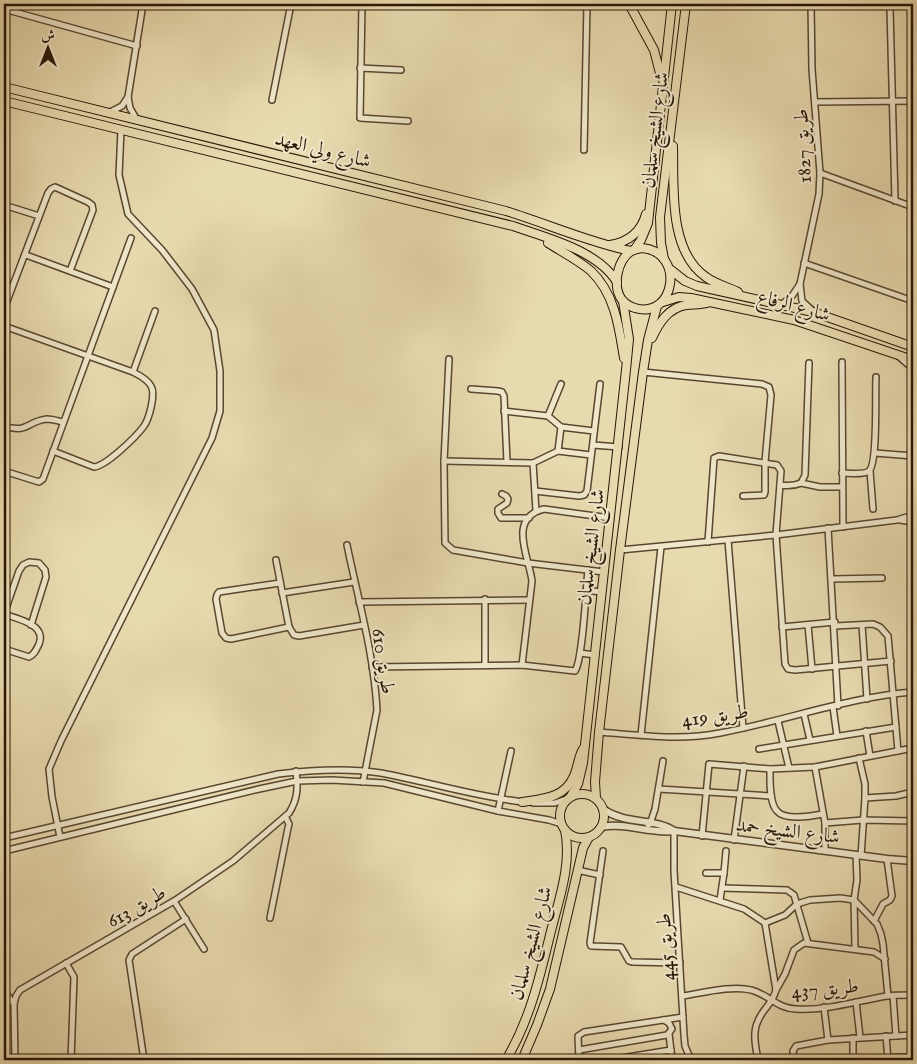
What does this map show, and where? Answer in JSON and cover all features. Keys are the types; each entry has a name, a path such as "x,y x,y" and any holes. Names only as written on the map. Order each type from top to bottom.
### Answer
{"main road":[{"path":"629,4 654,50 662,87"},
{"name":"شارع الشيخ سلمان","path":"632,251 641,240 646,229 652,191 672,4"},
{"name":"شارع الشيخ سلمان","path":"664,259 660,226 686,4"},
{"name":"شارع ولي العهد","path":"4,87 506,211 557,227 597,244 632,251"},
{"name":"شارع ولي العهد","path":"4,101 513,226 588,255 606,267 617,282"},
{"path":"121,130 124,118"},
{"path":"672,119 675,220 684,247 694,265 706,278 749,297"},
{"path":"597,244 620,243 638,231 644,221 652,191"},
{"path":"536,234 580,262 599,281 616,316 626,370"},
{"path":"647,248 664,259 671,270 670,286 660,304 641,310 631,307 623,301 617,282 619,267 624,258 632,251 647,248"},
{"name":"شارع الرفاع","path":"671,270 685,281 697,286 813,312 913,347"},
{"name":"شارع الرفاع","path":"660,304 685,297 733,306 794,320 913,360"},
{"name":"شارع الشيخ سلمان","path":"570,797 578,784 585,745 619,447 629,339 623,301"},
{"path":"647,349 658,326 671,311 688,305 709,303"},
{"name":"شارع الشيخ سلمان","path":"596,798 595,782 599,732 643,372 647,349 660,304"},
{"path":"522,802 546,798 563,791 574,775 578,759 585,745"},
{"path":"588,794 596,798 603,809 604,819 601,827 594,835 589,837 570,835 564,827 562,810 570,797 588,794"},
{"name":"شارع الشيخ سلمان","path":"506,1060 526,1020 548,944 566,868 568,842 564,827"},
{"name":"شارع الشيخ سلمان","path":"522,1060 550,989 577,870 583,848 589,837"}],"street":[{"path":"138,121 130,108 128,97 143,4"},
{"path":"272,100 291,4"},
{"path":"362,4 360,119 408,121"},
{"path":"584,150 587,4"},
{"name":"طريق 1827","path":"811,4 812,69 820,173 819,194 800,284 802,301 813,312"},
{"path":"888,4 890,8 895,201"},
{"path":"4,9 137,46"},
{"path":"360,68 401,70"},
{"path":"108,113 118,108 128,97"},
{"path":"815,102 913,101"},
{"path":"60,837 52,797 49,769 60,741 212,438 220,411 220,371 214,330 192,289 162,250 128,214 120,175 121,130"},
{"path":"820,173 913,207"},
{"path":"4,309 48,193 56,187 92,205 92,210 70,271"},
{"path":"4,205 40,216"},
{"path":"4,470 39,482 43,479 86,356 131,238"},
{"path":"26,255 113,287"},
{"path":"804,263 913,301"},
{"path":"782,304 792,296 800,284"},
{"path":"133,372 155,311"},
{"path":"4,326 133,372 151,386 153,393 144,425 110,459 94,467 53,451"},
{"path":"896,354 913,368"},
{"path":"449,359 444,461 445,543 447,546 453,550 528,563 604,572"},
{"path":"802,483 805,475 808,362"},
{"path":"842,362 843,527"},
{"path":"643,372 762,384 769,388 771,395 764,462 766,481 764,495 743,496"},
{"path":"873,508 870,471 875,452 876,377"},
{"path":"548,416 561,384"},
{"path":"535,491 584,495 588,491 600,384"},
{"path":"472,389 502,392 504,396 507,462"},
{"path":"504,411 548,416 561,427 594,432"},
{"path":"4,426 15,430 48,419 63,422"},
{"path":"558,451 561,427"},
{"path":"592,445 619,447"},
{"path":"444,461 533,463 558,451 591,455"},
{"path":"875,452 913,456"},
{"path":"708,542 714,458 718,456 777,465 780,467 780,485 776,535 785,664 788,669 795,670 891,661"},
{"path":"533,463 536,512"},
{"path":"842,473 866,473 870,471"},
{"path":"780,485 788,486 802,483 842,487"},
{"path":"502,494 508,499 507,503 498,509 501,518 528,518"},
{"path":"522,665 532,581 522,541 528,518 544,509 610,518"},
{"path":"620,550 843,527 897,520 913,515"},
{"path":"897,520 913,522"},
{"path":"828,528 835,624 837,736"},
{"path":"728,540 744,728"},
{"name":"طريق 610","path":"346,545 372,667 377,710 363,782"},
{"path":"641,735 661,547"},
{"path":"276,560 289,627 294,635 299,636 364,625"},
{"path":"4,650 25,657 33,655 40,637 37,628 4,614 21,568 29,562 38,563 45,570 46,577 32,625"},
{"path":"372,667 522,665 575,671 580,653 588,570"},
{"path":"832,579 882,578"},
{"path":"282,593 354,582"},
{"path":"280,583 219,592 216,598 222,633 226,638 231,639 289,627"},
{"path":"586,590 601,592"},
{"path":"359,602 485,599 529,600"},
{"path":"485,599 485,665"},
{"path":"808,624 812,669"},
{"path":"782,626 873,624 888,636 898,750"},
{"path":"862,625 867,699"},
{"path":"580,653 594,655"},
{"name":"طريق 419","path":"599,732 641,735 719,734 867,699 913,692"},
{"path":"804,714 810,740"},
{"path":"778,720 789,768"},
{"path":"759,748 896,727"},
{"path":"866,731 870,756"},
{"path":"702,836 709,764 770,769 815,767 913,748"},
{"path":"498,811 511,751"},
{"path":"855,948 854,900 865,798 865,784 859,758"},
{"path":"642,828 650,824 656,809 663,761"},
{"path":"734,840 744,766"},
{"path":"815,767 825,823 825,851"},
{"path":"770,769 771,796 775,810 778,813 798,817 823,814"},
{"path":"4,838 296,771 331,770 379,773 501,800 543,804 555,803 570,797"},
{"name":"طريق 613","path":"14,1004 16,996 23,988 174,901 233,861 286,818 295,803 298,781 296,771"},
{"path":"4,851 298,781 332,780 384,784 498,811 549,820 564,827"},
{"path":"659,789 771,796"},
{"path":"865,798 896,796 913,792"},
{"name":"شارع الشيخ حمد","path":"603,809 622,819 666,826 674,831"},
{"path":"270,918 289,824 286,818"},
{"path":"825,823 864,820 913,821"},
{"name":"شارع الشيخ حمد","path":"601,827 616,825 664,832 674,831 913,862"},
{"name":"طريق 445","path":"674,831 685,1046 691,1060"},
{"path":"603,851 591,946 621,947 632,962 680,963"},
{"path":"720,900 726,851"},
{"path":"874,921 883,904 891,898 887,859"},
{"path":"577,870 600,874"},
{"path":"706,873 724,873"},
{"path":"676,887 744,909 764,923 776,990"},
{"path":"722,888 787,890 794,894 808,943"},
{"path":"764,923 786,915 797,904 810,900 831,898 854,900 874,921 881,934 896,1036"},
{"path":"174,901 204,949"},
{"path":"144,1060 129,960 132,954 186,919"},
{"path":"758,1060 755,1031 758,1021 773,1001 776,990 786,974 794,950 798,946 808,943 855,948 874,952 885,959"},
{"path":"874,952 883,944"},
{"path":"66,963 74,977 71,1060"},
{"path":"772,970 776,974 786,974"},
{"name":"طريق 437","path":"683,996 730,990 750,990 760,993 784,1008 796,1009 824,1007 891,996 913,995"},
{"path":"4,994 14,1004 15,1058 23,1060"},
{"path":"856,1002 860,1037"},
{"path":"824,1007 828,1040"},
{"path":"579,1060 578,1036 584,1032 683,1017"},
{"path":"664,1019 672,1029 669,1034 672,1060"},
{"path":"578,1050 669,1034"},
{"path":"794,1060 793,1051 796,1046 828,1040 913,1035"},
{"path":"886,1036 888,1059"},
{"path":"853,1038 853,1060 913,1057"},
{"path":"609,1060 671,1050"}]}
